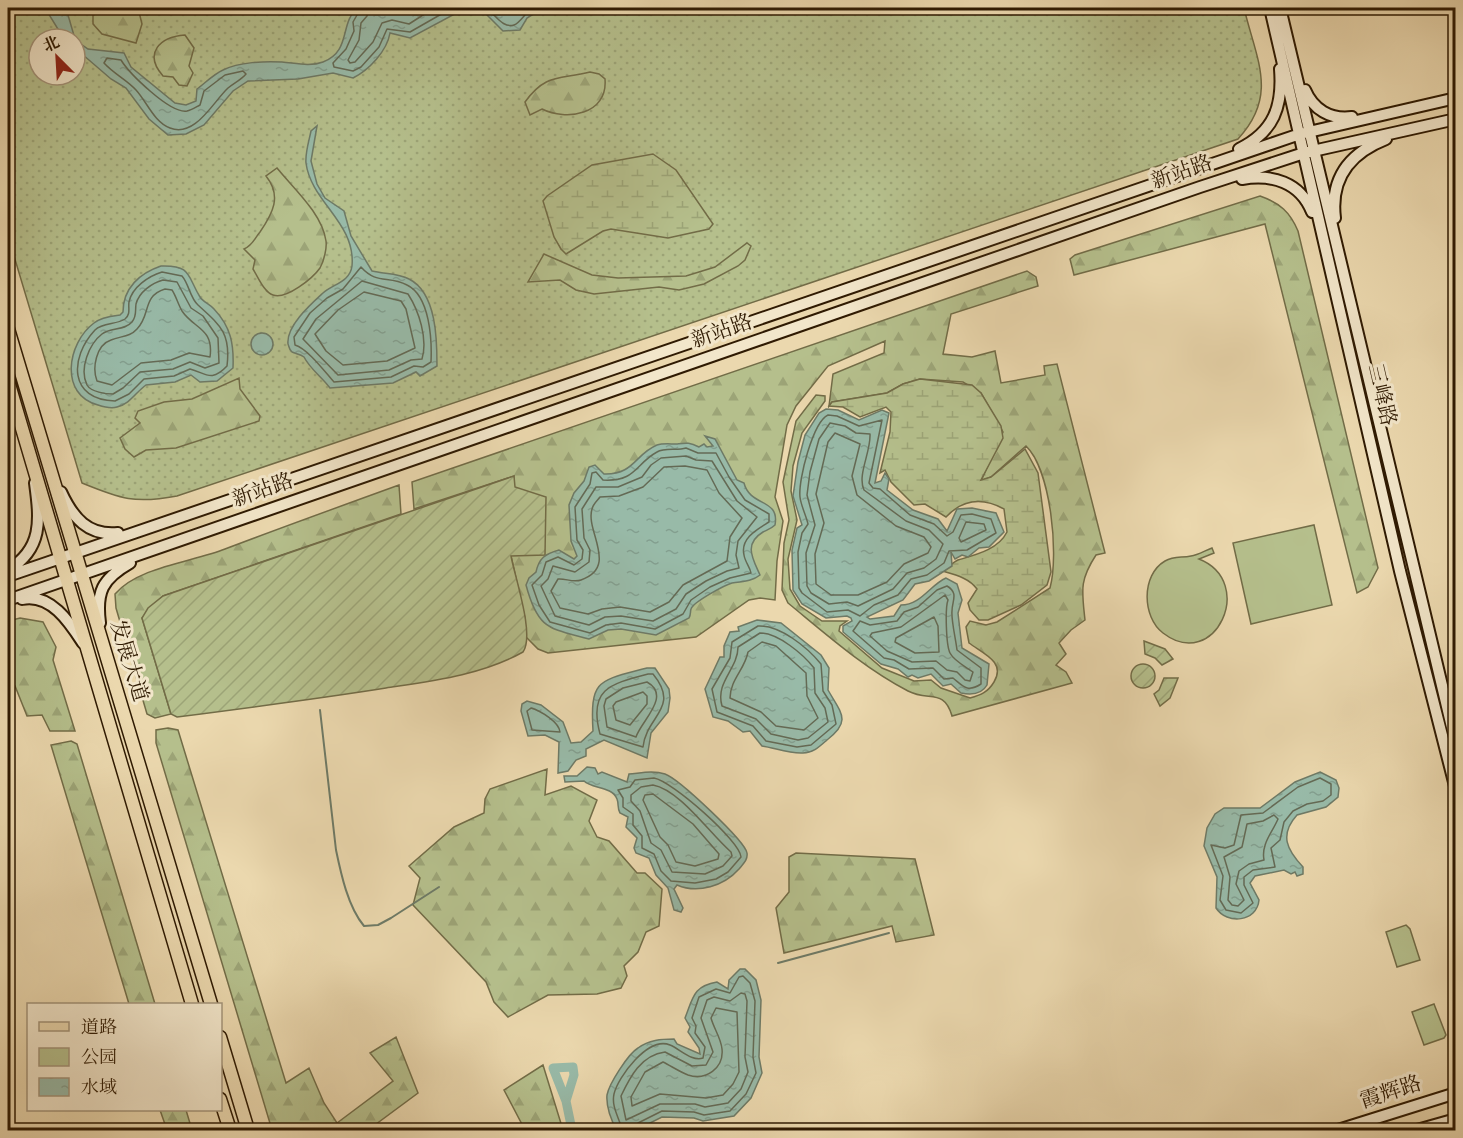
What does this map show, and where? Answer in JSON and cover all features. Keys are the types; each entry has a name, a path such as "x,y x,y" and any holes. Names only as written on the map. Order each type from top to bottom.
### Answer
{"main road":[{"name":"发展大道","path":"8,329 210,1003"},
{"name":"发展大道","path":"8,381 191,1003"},
{"path":"222,1044 248,1131"},
{"path":"222,1105 230,1131"}],"street":[{"name":"三峰路","path":"1270,8 1281,34 1455,744"},
{"name":"三峰路","path":"1280,8 1281,34"},
{"path":"1281,34 1308,99 1327,115 1344,118 1417,106"},
{"path":"1197,170 1250,144 1276,115 1281,83 1281,34"},
{"name":"新站路","path":"8,576 1305,133 1455,98"},
{"name":"新站路","path":"8,602 66,579 1200,187 1309,152 1455,119"},
{"path":"1337,268 1334,195 1346,165 1372,145 1421,126"},
{"path":"1200,187 1256,177 1285,181 1299,190 1308,201 1337,268"},
{"name":"三峰路","path":"1337,268 1400,571 1455,790"},
{"path":"45,455 67,505 75,518 86,527 106,534 157,524"},
{"path":"8,570 20,563 35,543 37,536 37,509 31,459"},
{"path":"102,644 99,596 106,580 117,571 160,548"},
{"path":"8,602 34,598 54,607 87,649"},
{"name":"霞辉路","path":"1338,1131 1455,1093"},
{"name":"霞辉路","path":"1417,1131 1455,1119"}],"green space":[{"path":"8,8 1244,8 1258,60 1261,92 1251,123 1238,139 177,496 150,500 128,499 82,483 8,236"},
{"path":"114,8 138,8 142,24 136,43 102,34 93,24 93,15"},
{"path":"185,35 194,48 189,66 193,73 187,86 179,85 173,77 163,76 154,60 157,48 162,43 176,36"},
{"path":"590,72 599,74 605,79 600,101 593,107 573,114 552,113 542,109 530,115 525,102 540,86 554,79"},
{"path":"653,154 676,170 713,224 709,229 668,238 611,229 603,231 566,254 554,237 543,201 547,196 592,165"},
{"path":"277,168 313,211 323,231 326,244 323,262 317,272 299,287 278,296 264,288 253,269 255,260 244,249 253,242 272,211 274,191 266,176"},
{"path":"1260,196 1284,209 1298,231 1378,568 1368,587 1357,593 1265,224 1074,275 1070,259 1075,255"},
{"path":"747,243 751,246 745,260 738,266 704,284 679,290 659,287 594,294 576,290 560,280 528,282 544,254 592,275 618,278 686,276 715,267"},
{"path":"1027,271 1036,277 1038,286 951,314 943,354 972,357 995,351 1001,383 1045,375 1044,366 1057,364 1105,553 1096,555 1084,579 1085,620 1059,643 1066,654 1056,665 1066,672 1072,683 952,716 945,702 935,697 908,691 876,672 788,603 782,590 784,543 789,520 783,482 796,421 816,395 825,396 825,401 802,433 793,466 791,491 797,520 788,559 790,589 800,606 822,621 847,621 840,626 839,631 882,668 914,681 931,680 941,688 970,698 989,688 997,675 997,669 992,659 969,643 966,627 970,621 986,625 997,622 1050,588 1053,573 1053,535 1042,474 1035,458 1026,446 991,477 981,481 1003,432 981,393 963,382 920,379 903,384 887,393 832,402 829,406 833,374 884,353 885,341 828,366 796,406 787,425 775,497 783,521 777,561 775,600 760,598 749,600 696,637 548,653 538,649 526,637 525,618 511,556 514,476 414,509 412,482"},
{"path":"239,378 240,389 260,416 259,421 176,448 146,450 134,457 125,449 120,438 140,423 135,418 138,411 164,402 192,399"},
{"path":"920,379 972,385 981,393 1001,426 1003,438 981,480 991,477 1025,449 1038,473 1051,572 1047,585 1021,605 988,620 979,620 970,610 968,603 977,589 974,585 962,577 942,571 956,561 985,551 1003,538 1007,532 1004,509 988,503 973,502 959,506 946,517 925,504 914,505 891,482 885,470 880,473 890,432 891,412 886,407 860,417 843,407 829,406 832,402 887,393 903,384"},
{"path":"514,476 515,487 546,497 545,555 511,556 526,620 526,644 523,652 474,672 439,680 177,717 171,714 142,618 148,608 163,596"},
{"path":"399,485 401,514 163,596 142,618 171,714 155,718 147,714 116,608 115,594 137,577 151,571 212,554"},
{"path":"1314,525 1332,605 1251,624 1233,543"},
{"path":"1212,548 1214,553 1199,559 1216,570 1225,586 1227,603 1222,620 1213,633 1199,642 1182,642 1163,633 1156,626 1148,607 1148,586 1157,567 1165,561 1194,555"},
{"path":"20,618 43,622 56,647 53,660 75,731 50,731 42,715 27,716 15,686 8,688 8,621"},
{"path":"1144,641 1165,649 1173,659 1162,665 1155,658 1145,654"},
{"path":"1143,664 1148,665 1154,671 1154,681 1148,687 1143,688 1138,687 1132,681 1131,676 1132,671 1138,665"},
{"path":"1164,678 1178,678 1170,698 1160,706 1154,694 1159,690"},
{"path":"168,728 178,730 286,1083 309,1068 324,1103 337,1123 393,1081 370,1053 396,1037 418,1093 368,1130 272,1130 156,743 156,730"},
{"path":"71,741 77,744 155,1003 129,1003 51,745"},
{"path":"547,769 545,795 571,786 597,800 589,821 597,837 609,841 637,873 645,873 662,889 659,926 646,932 638,952 624,966 627,976 621,988 597,994 548,995 508,1017 494,1002 486,982 413,905 420,878 409,866 454,827 484,813 485,799 490,789"},
{"path":"796,853 915,859 934,935 896,942 892,926 784,953 776,908 789,892 789,857"},
{"path":"1406,925 1410,929 1420,960 1397,967 1386,932"},
{"path":"1434,1004 1446,1035 1444,1038 1424,1045 1412,1012"},
{"path":"543,1065 563,1130 525,1130 504,1090"},
{"path":"160,1111 186,1111 192,1130 167,1130"}],"water":[{"path":"45,8 66,8 72,27 57,27"},
{"path":"358,8 543,8 527,18 520,30 503,31 486,14 462,10 410,38 390,33 376,59 353,78 333,73 298,79 248,81 233,91 204,125 186,134 168,135 149,119 126,88 111,79 87,58 87,48 124,53 131,67 175,103 186,105 196,101 197,89 229,67 260,62 313,64 323,62 338,51 352,14"},
{"path":"317,126 311,161 317,184 325,198 344,211 351,236 372,271 409,279 425,295 430,306 436,331 437,366 420,376 416,372 393,383 330,388 304,357 290,349 288,337 300,316 323,293 345,279 352,266 347,237 316,190 306,163 311,131"},
{"path":"161,266 178,267 184,270 201,299 220,316 230,336 233,368 217,381 200,382 191,375 175,382 146,385 126,403 115,408 86,399 77,391 72,380 73,355 78,343 85,332 97,321 120,315 123,312 129,289 134,283 146,273"},
{"path":"262,333 270,336 273,344 270,352 262,355 254,352 251,344 254,336"},
{"path":"826,409 838,410 859,420 882,410 889,413 875,483 881,481 885,473 889,479 887,490 913,510 938,519 947,531 957,509 972,508 996,513 1004,532 989,547 979,548 968,557 962,555 955,559 951,552 952,566 929,581 915,584 903,600 867,617 870,619 894,616 901,605 914,602 946,578 957,584 962,600 958,613 962,648 989,664 987,685 979,692 961,693 951,684 943,686 931,674 918,678 912,675 908,677 898,669 881,664 843,632 843,626 852,621 851,618 847,616 826,618 802,604 793,590 792,550 797,528 802,525 793,496 798,462 805,435 819,413"},
{"path":"705,436 715,439 737,480 744,483 747,491 773,510 775,525 757,537 751,547 760,575 750,580 732,583 710,594 693,606 689,618 656,635 621,629 608,630 589,639 547,625 535,611 526,585 546,555 559,550 574,559 577,556 571,541 569,505 574,493 584,481 589,467 595,465 604,474 622,471 659,444 688,443 699,447 704,444 707,447 713,446"},
{"path":"757,620 781,623 821,655 829,668 828,690 840,711 842,722 835,733 813,751 793,753 762,746 750,731 743,732 728,721 713,717 705,689 720,657 724,657 724,646 730,632 739,631 738,627"},
{"path":"655,668 669,689 670,698 668,712 651,733 647,758 604,740 586,749 586,756 576,760 568,771 558,773 559,742 545,735 528,736 521,711 522,704 527,701 541,705 563,722 571,743 581,742 593,731 593,701 600,685 617,676"},
{"path":"587,767 595,768 598,774 602,772 627,782 629,774 647,772 665,774 672,778 697,798 735,836 747,853 745,862 726,880 710,887 693,889 677,885 674,889 683,908 681,912 674,910 668,888 656,875 649,858 636,853 634,848 637,838 626,827 628,817 620,813 618,801 614,795 584,781 565,782 564,776 577,776"},
{"path":"1320,772 1336,780 1339,788 1338,797 1326,807 1297,815 1288,829 1289,848 1303,867 1303,874 1297,876 1295,872 1291,874 1284,870 1255,876 1250,883 1259,900 1253,913 1241,919 1234,919 1221,913 1216,908 1217,877 1204,846 1207,828 1215,814 1224,808 1260,808 1295,782"},
{"path":"740,969 745,969 756,980 761,1000 759,1057 762,1073 751,1098 734,1116 703,1121 694,1118 662,1117 636,1130 617,1130 609,1113 607,1095 624,1063 638,1048 646,1043 660,1040 674,1039 677,1044 700,1054 699,1048 688,1032 690,1027 685,1018 692,999 698,990 709,984 717,982 728,989 729,980"}],"waterway":[{"path":"320,710 336,850 346,890 358,918 364,926 378,925 439,887"},
{"path":"778,963 889,933"},
{"path":"566,1101 574,1075 573,1067 553,1068 566,1101 572,1130"}]}
